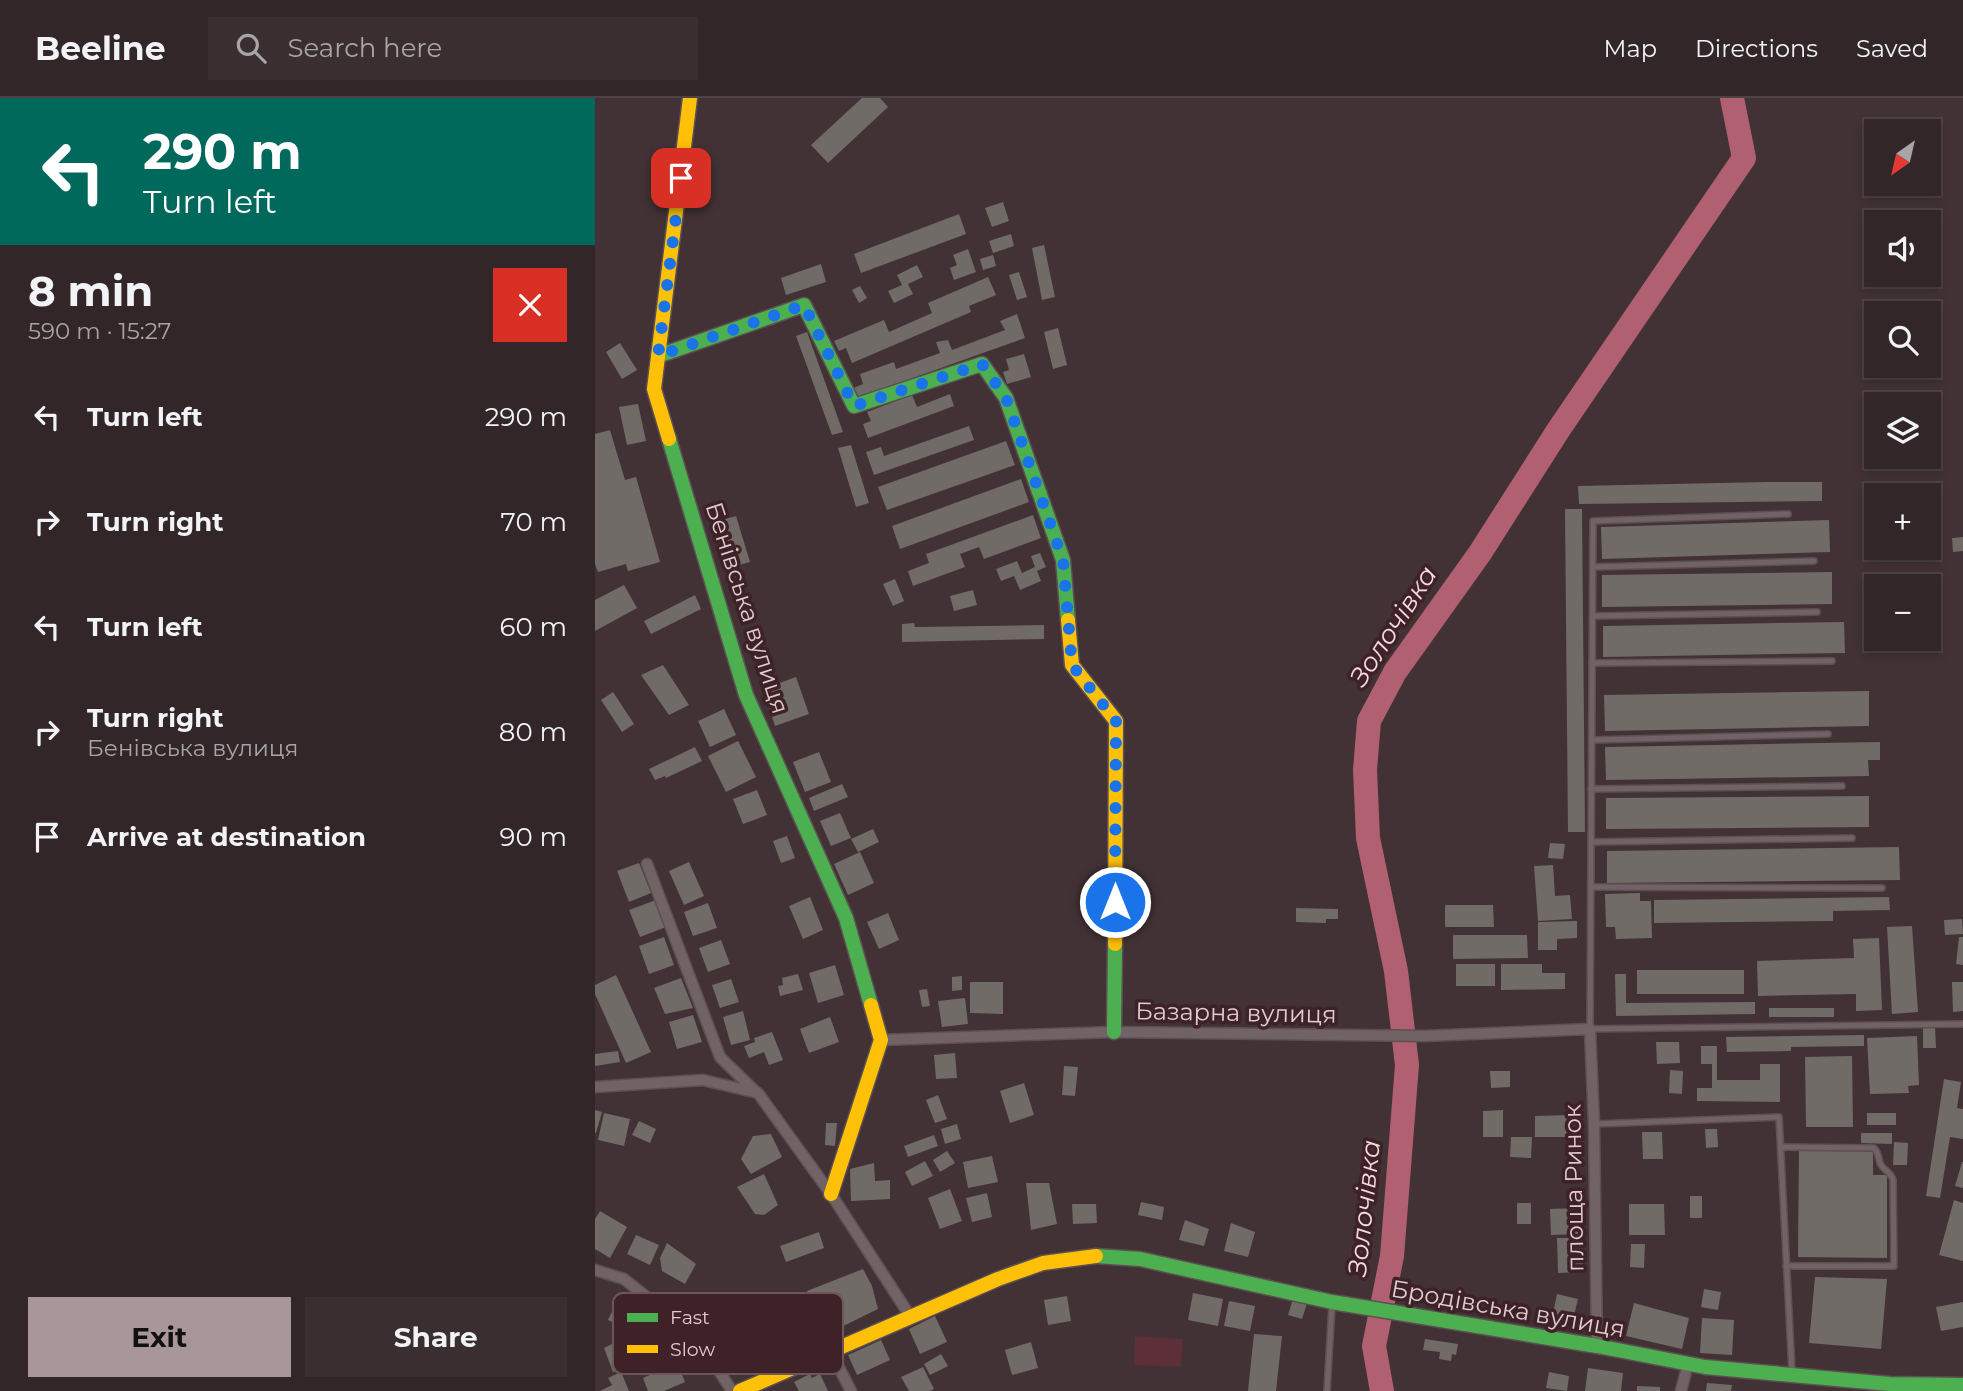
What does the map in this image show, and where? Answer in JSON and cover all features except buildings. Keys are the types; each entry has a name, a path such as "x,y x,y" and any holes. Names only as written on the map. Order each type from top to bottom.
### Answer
{"street":[{"name":"Бенівська вулиця","path":"690,98 654,389 746,695 846,918 881,1041"},
{"path":"658,356 804,305 854,406 982,364 1006,398 1063,560 1072,665 1116,721 1114,1032"},
{"path":"647,864 720,1057 758,1093 831,1194 910,1316"},
{"name":"Базарна вулиця","path":"881,1041 1114,1032 1424,1037 1590,1029"},
{"name":"площа Ринок","path":"1590,1029 1597,1346"},
{"path":"831,1194 881,1041"},
{"path":"595,1087 703,1080 758,1093"},
{"name":"Бродівська вулиця","path":"843,1347 910,1316 1043,1263 1097,1256 1140,1259 1338,1303 1597,1346 1688,1364 1890,1384 1963,1385"},
{"path":"595,1270 624,1279 642,1293"},
{"path":"1681,1391 1688,1364"},
{"path":"721,1374 732,1391"},
{"name":"Бродівська вулиця","path":"740,1391 780,1374"},
{"path":"842,1374 851,1391"}],"lane":[{"path":"1788,514 1593,521 1590,1029 1963,1024"},
{"path":"1593,567 1814,561"},
{"path":"1593,616 1817,612"},
{"path":"1592,663 1832,661"},
{"path":"1592,740 1828,734"},
{"path":"1591,789 1842,786"},
{"path":"1591,842 1852,838"},
{"path":"1591,887 1882,888"},
{"path":"1594,1124 1779,1117 1792,1375"},
{"path":"1781,1147 1874,1148 1882,1166 1891,1174 1893,1180 1893,1266 1786,1266"},
{"path":"1327,1391 1338,1303"}],"shaded area":[{"path":"1135,1336 1183,1339 1181,1367 1134,1365"}],"waterway":[{"name":"Золочівка","path":"1382,1391 1374,1346 1392,1256 1407,1065 1396,971 1368,838 1365,770 1369,721 1395,672 1480,553 1559,429 1744,158 1732,98"}],"traffic: fast":[{"path":"658,356 804,305 854,406 982,364 1006,398 1063,560 1068,620"},
{"path":"669,439 746,695 846,918 871,1005"},
{"path":"1114,1032 1115,944"},
{"path":"1096,1256 1140,1259 1332,1302 1597,1346 1705,1367 1890,1384 1963,1385"}],"traffic: slow":[{"path":"669,439 654,389 690,98"},
{"path":"1068,620 1072,665 1116,721 1115,944"},
{"path":"831,1194 881,1040 871,1005"},
{"path":"843,1346 998,1279 1043,1263 1096,1256"},
{"path":"740,1391 779,1374"}],"route":[{"path":"681,178 658,356 804,305 854,406 982,364 1006,398 1063,560 1072,665 1116,721 1115,902"}]}
